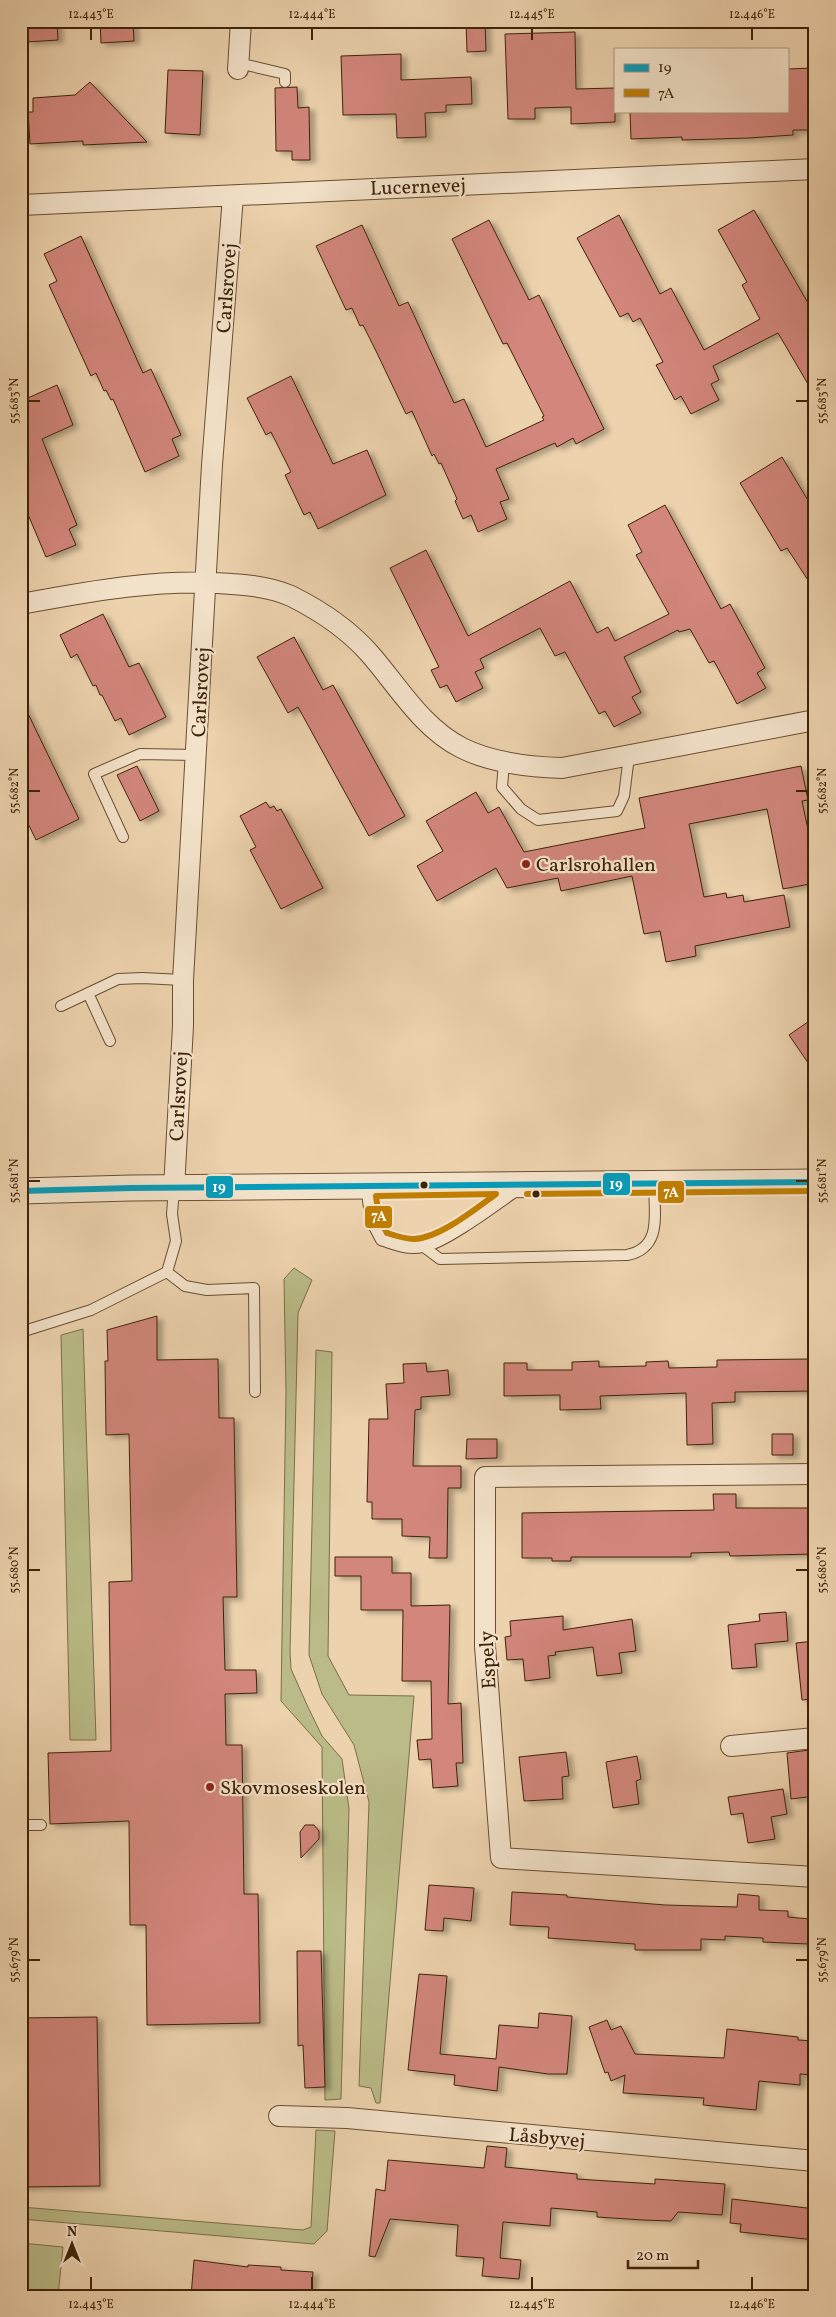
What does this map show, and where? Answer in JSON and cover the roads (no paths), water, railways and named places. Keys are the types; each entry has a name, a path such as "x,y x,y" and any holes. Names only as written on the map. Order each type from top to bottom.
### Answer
{"street":[{"path":"238,66 241,21"},
{"name":"Lucernevej","path":"21,205 815,169"},
{"name":"Carlsrovej","path":"174,1188 182,1026 182,980 213,456 233,196"},
{"path":"21,604 112,587 206,582 253,586 289,595 331,619 368,652 427,723 462,748 504,762 530,768 562,768 815,720"},
{"path":"21,1191 815,1182"},
{"name":"Espely","path":"815,1474 485,1477 485,1646 501,1858 815,1877"},
{"path":"731,1746 815,1738"},
{"name":"Låsbyvej","path":"279,2116 347,2118 815,2161"}],"lane":[{"path":"238,66 285,74 285,82"},
{"path":"124,836 94,774 140,754 196,755"},
{"path":"504,762 502,787 521,809 538,820 617,811 624,796 629,756"},
{"path":"61,1006 118,979 182,980"},
{"path":"88,993 110,1041"},
{"path":"424,1247 440,1259 627,1255 641,1252 652,1239 654,1228 654,1184"},
{"path":"366,1187 371,1221 381,1240 404,1248 424,1247 446,1237 525,1185"},
{"path":"21,1332 91,1310 167,1272 176,1242 172,1214 174,1188"},
{"path":"167,1272 185,1286 207,1290 254,1288 255,1392"},
{"path":"21,1825 41,1824"}],"place":[{"name":"Carlsrohallen","path":"526,864"},
{"name":"Skovmoseskolen","path":"210,1787"}]}
